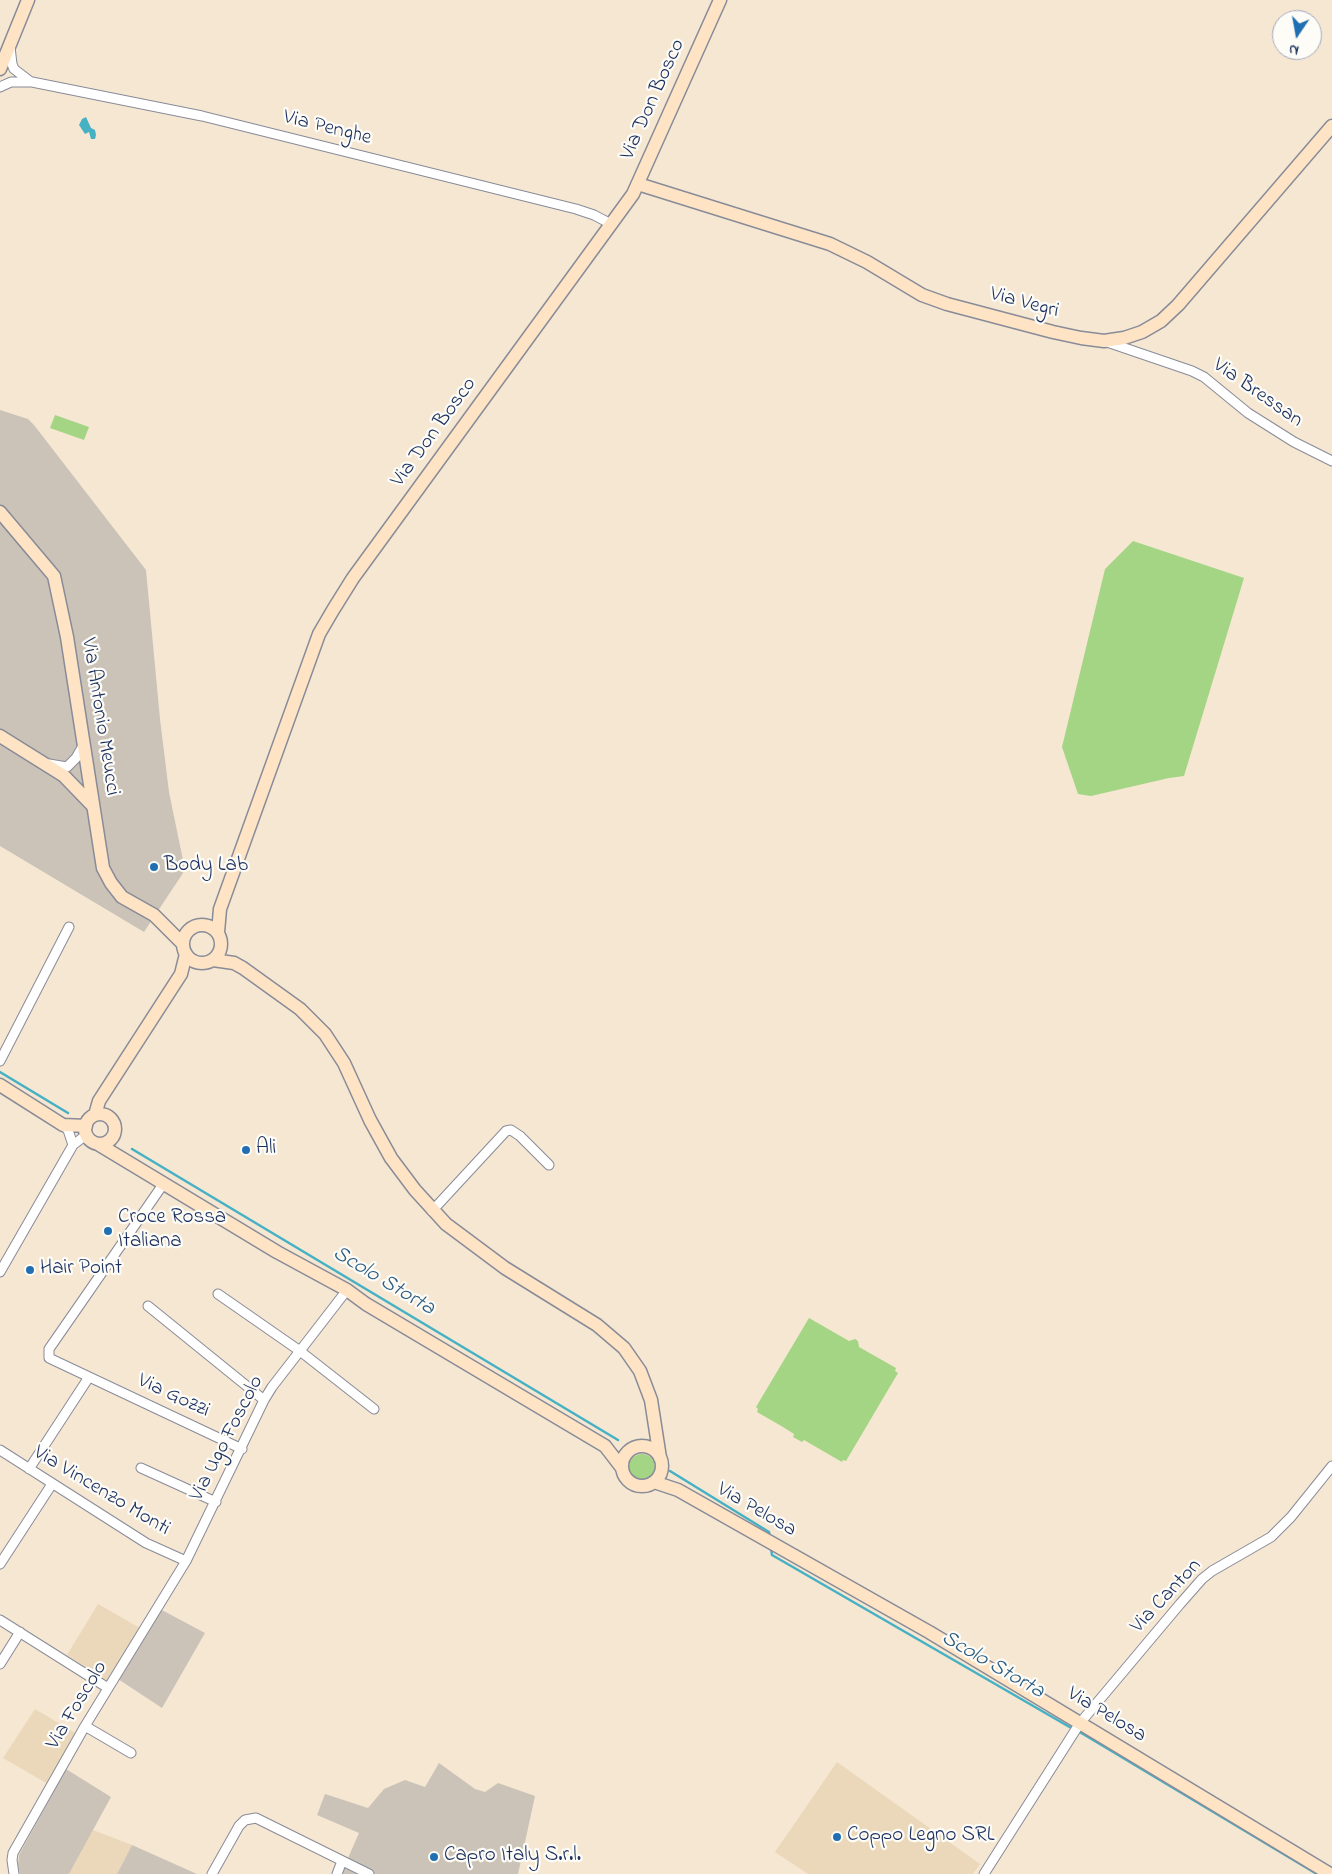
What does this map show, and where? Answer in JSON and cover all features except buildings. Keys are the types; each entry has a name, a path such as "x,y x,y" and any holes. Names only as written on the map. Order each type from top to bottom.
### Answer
{"main road":[{"path":"0,69 28,0"},
{"name":"Via Don Bosco","path":"213,960 218,955 220,909 319,634 353,578 633,194 720,0"},
{"name":"Via Vegri","path":"638,184 830,244 867,262 922,294 947,304 1053,332 1104,341 1124,338 1142,332 1161,321 1178,305 1332,126"},
{"name":"Via Antonio Meucci","path":"0,512 54,576 67,637 102,868 122,897 161,920 190,928"},
{"path":"0,736 64,776 92,805"},
{"name":"Via Don Bosco","path":"190,928 203,924 220,909"},
{"name":"Via Antonio Meucci","path":"161,920 184,949"},
{"path":"203,924 214,928 226,953 234,963 300,1009 325,1034 344,1063 370,1120 391,1158 432,1211 484,1254 597,1325 624,1348 640,1371 651,1400 661,1464 654,1482"},
{"path":"95,1115 99,1101 181,974 186,932 190,928"},
{"path":"184,949 194,962 200,963"},
{"path":"181,974 200,963 213,960 234,963"},
{"path":"0,1085 64,1124 86,1130 93,1142 98,1144 107,1142 113,1136"},
{"path":"105,1092 109,1117 114,1124 113,1136 120,1158"},
{"path":"86,1130 90,1117 105,1115 109,1117"},
{"name":"Via Pelosa","path":"98,1144 605,1446 622,1468 626,1479 631,1483 643,1486 654,1482 678,1490 929,1632 1077,1728 1330,1874"},
{"path":"622,1468 626,1455 647,1437 653,1416"},
{"name":"Via Pelosa","path":"605,1446 651,1449 678,1490"}],"street":[{"path":"0,58 10,46"},
{"name":"Via Penghe","path":"10,46 14,69 32,82"},
{"name":"Via Penghe","path":"0,87 11,82 32,82 202,116 576,209 594,215 611,224"},
{"name":"Via Bressan","path":"1104,341 1192,371 1204,377 1248,413 1294,442 1332,461"},
{"path":"42,761 67,767 76,758 84,744"},
{"path":"0,1060 69,928"},
{"path":"64,1124 73,1146"},
{"path":"0,1272 73,1146 86,1130"},
{"path":"432,1211 506,1131 511,1130 520,1136 550,1166"},
{"name":"Via Gozzi","path":"164,1183 49,1349 49,1358 242,1449"},
{"name":"Via Ugo Foscolo","path":"186,1561 242,1449 264,1400 346,1290"},
{"path":"218,1294 300,1351 374,1409"},
{"path":"148,1306 264,1400"},
{"path":"29,1469 89,1377"},
{"name":"Via Vincenzo Monti","path":"0,1450 146,1543 186,1561"},
{"name":"Via Canton","path":"984,1874 1077,1728 1202,1579 1223,1564 1271,1537 1291,1517 1332,1466"},
{"path":"140,1468 216,1502"},
{"path":"0,1564 52,1484"},
{"name":"Via Foscolo","path":"14,1874 13,1853 85,1726 186,1561"},
{"path":"0,1620 108,1688"},
{"path":"0,1664 20,1632"},
{"path":"85,1726 131,1753"},
{"path":"212,1874 239,1826 245,1820 256,1818 369,1874"},
{"path":"337,1874 342,1860"}],"shaded area":[{"path":"0,410 28,419 34,425 146,570 169,792 185,870 144,932 0,846"},
{"path":"98,1604 140,1628 111,1683 67,1655"},
{"path":"158,1608 205,1633 162,1708 115,1677"},
{"path":"35,1709 77,1734 48,1784 3,1758"},
{"path":"837,1762 980,1864 973,1874 808,1874 775,1852"},
{"path":"439,1763 475,1789 485,1792 498,1783 535,1796 518,1874 341,1874 359,1833 317,1815 325,1794 368,1808 384,1789 405,1780 425,1787"},
{"path":"66,1769 111,1797 69,1874 20,1874 18,1865 19,1855"},
{"path":"93,1830 132,1845 117,1874 69,1874"},
{"path":"132,1845 197,1874 117,1874"}],"green space":[{"path":"55,415 89,427 84,440 50,428"},
{"path":"1133,541 1244,578 1184,776 1091,796 1078,794 1062,747 1105,569"},
{"path":"809,1318 849,1341 855,1339 858,1341 859,1347 896,1368 895,1371 898,1373 846,1461 843,1460 842,1462 804,1440 802,1442 793,1437 794,1434 757,1412 758,1409 756,1407"},
{"path":"642,1454 651,1458 655,1467 651,1476 642,1480 633,1476 629,1467 633,1458"}],"water":[{"path":"86,117 91,128 95,130 95,139 91,139 89,132 85,134 79,125 82,119"}],"waterway":[{"name":"Scolo Storta","path":"0,1072 68,1113"},
{"name":"Scolo Storta","path":"132,1149 618,1440"},
{"name":"Scolo Storta","path":"670,1471 769,1532 770,1538"},
{"name":"Scolo Storta","path":"771,1548 772,1555 1073,1729"},
{"name":"Scolo Storta","path":"1078,1731 1317,1874"}],"place":[{"name":"Body Lab","path":"154,867"},
{"name":"Ali","path":"246,1150"},
{"name":"Croce Rossa Italiana","path":"108,1231"},
{"name":"Hair Point","path":"30,1270"},
{"name":"Coppo Legno SRL","path":"837,1837"},
{"name":"Capro Italy S.r.l.","path":"434,1857"}]}
